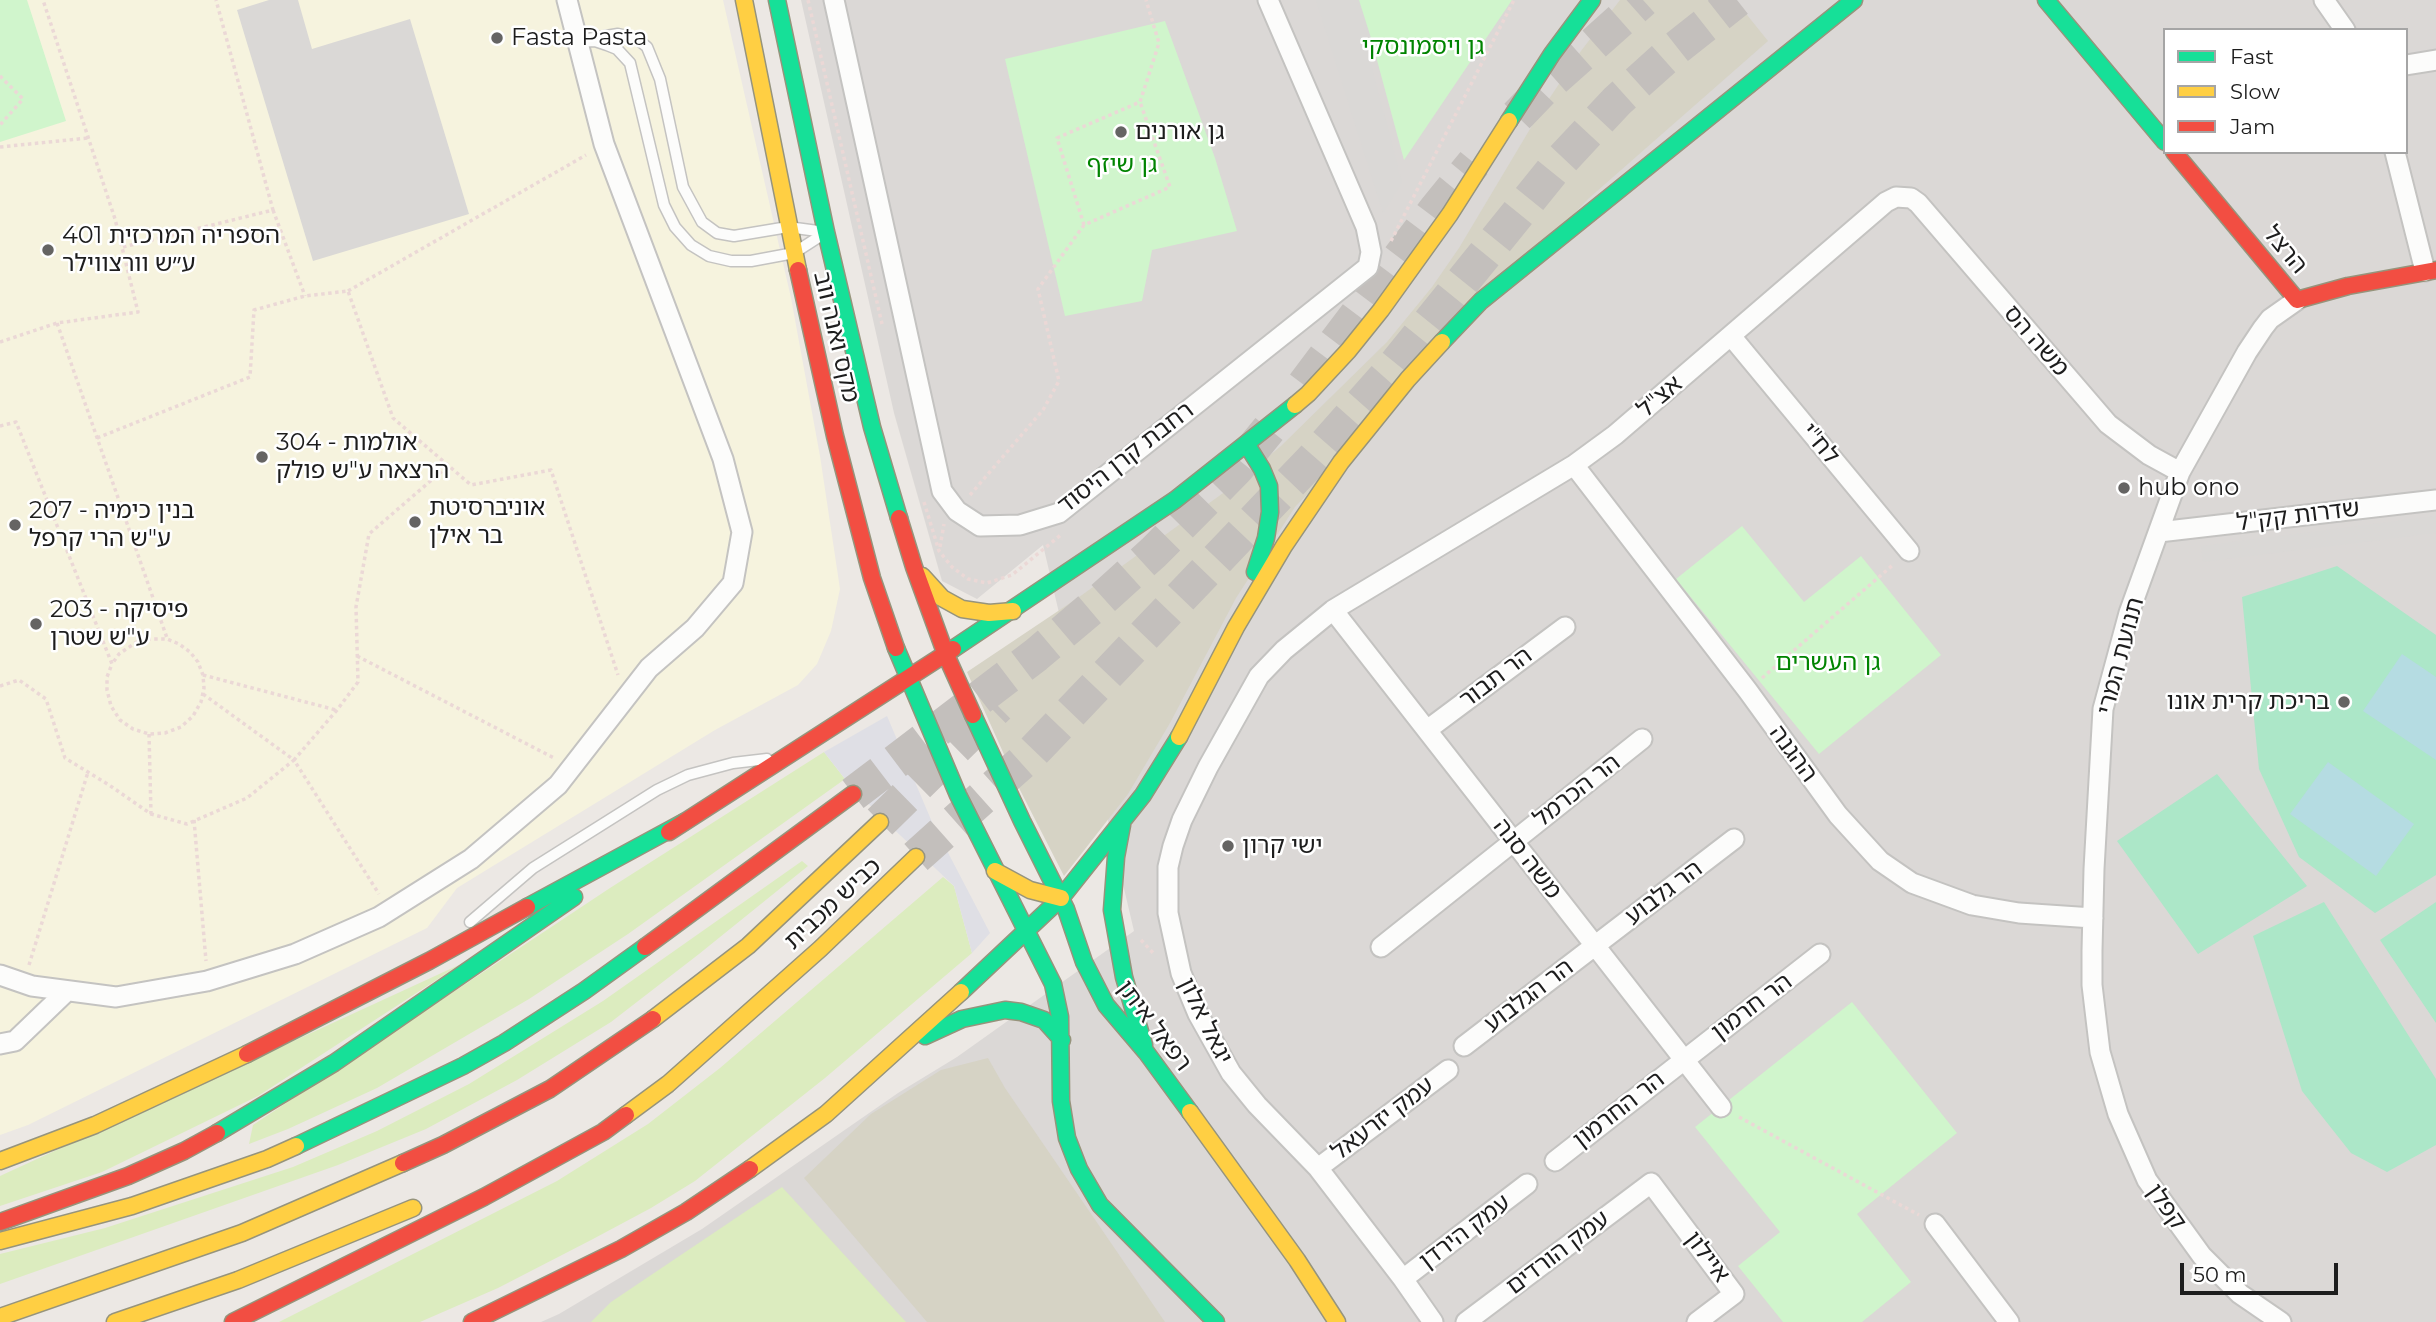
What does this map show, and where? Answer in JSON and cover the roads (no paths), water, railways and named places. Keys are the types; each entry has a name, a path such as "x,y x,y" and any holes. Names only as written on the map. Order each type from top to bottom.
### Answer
{"main road":[{"name":"מקס ואנה ווב","path":"744,0 794,253 835,436 872,578 907,678"},
{"name":"מקס ואנה ווב","path":"777,0 825,232 872,427 914,567 946,655"},
{"path":"0,1222 128,1176 184,1151 245,1118 334,1063 684,822 1013,611 1175,500 1247,445 1308,394 1381,310 1450,214 1552,54 1592,0"},
{"path":"472,1322 621,1249 686,1212 745,1173 817,1121 898,1051 1026,933 1061,898 1122,824 1159,772 1236,627 1322,488 1366,429 1445,337 1481,301 1854,0"},
{"path":"2046,0 2163,140"},
{"name":"הרצל","path":"2176,154 2297,300 2322,292 2430,270"},
{"path":"1236,627 1266,538 1270,512 1269,486 1247,445"},
{"path":"914,567 930,587 955,606 989,613 1013,611"},
{"name":"רפאל איתן","path":"946,655 1071,920 1092,981 1116,1019 1146,1052 1297,1260 1337,1322"},
{"path":"907,678 958,795 1026,933 1042,957 1053,984 1062,1040 1061,1101 1067,1138 1079,1169 1100,1205 1216,1322"},
{"path":"0,1241 132,1206 267,1159 320,1137 463,1066 584,991 853,794"},
{"path":"0,1160 95,1125 207,1074 429,961 684,822"},
{"path":"0,1317 242,1233 303,1208 419,1157 550,1089 644,1026 748,946 880,822"},
{"path":"1122,824 1116,857 1112,909 1124,977 1146,1052"},
{"name":"כביש מכבית","path":"780,984 916,857"},
{"path":"995,870 1030,890 1061,898"},
{"path":"637,1087 780,984"},
{"path":"233,1322 484,1197 603,1132 668,1084 780,984"},
{"path":"898,1051 962,1019 1005,1010 1044,1020 1062,1040"},
{"path":"115,1322 308,1253 430,1200"}],"street":[{"path":"0,975 24,984 116,997 207,981 295,954 379,917 471,859 558,785 649,668 695,628 733,583 742,532 723,459 604,144 567,0"},
{"name":"רחבת קרן היסוד","path":"834,0 942,491 957,511 980,526 1020,525 1059,513 1367,267 1371,252 1366,227 1268,0"},
{"path":"2324,0 2344,28"},
{"path":"2408,65 2436,60"},
{"path":"2396,154 2430,270"},
{"name":"אצ\"ל","path":"1397,571 1574,465 1615,435 1886,202 1895,197 1903,197"},
{"name":"משה הס","path":"1903,197 1918,203 2108,424 2149,455 2180,472"},
{"name":"תנועת המרי","path":"2127,1137 2098,1040 2092,985 2103,709 2129,614 2180,472 2263,328 2270,319 2297,300"},
{"name":"לח\"י","path":"1731,336 1909,551"},
{"name":"ההגנה","path":"1574,465 1748,691 1838,815 1869,850 1895,873 1931,891 1972,905 2019,913 2093,918"},
{"name":"שדרות קק\"ל","path":"2159,532 2436,500"},
{"name":"יגאל אלון","path":"1397,571 1333,610 1284,650 1259,676 1213,756 1172,846 1167,881 1169,924 1185,987 1231,1073 1257,1105 1318,1168 1404,1279 1433,1322"},
{"name":"משה סנה","path":"1333,610 1721,1107"},
{"name":"הר תבור","path":"1427,730 1565,627"},
{"name":"הר הכרמל","path":"1381,947 1642,739"},
{"name":"הר גלבוע","path":"1595,946 1734,839"},
{"name":"הר הגלבוע","path":"1464,1046 1595,946"},
{"name":"הר חרמון","path":"1684,1059 1820,954"},
{"path":"0,1044 15,1041 67,991"},
{"name":"הר החרמון","path":"1555,1161 1684,1059"},
{"name":"עמק יזרעאל","path":"1318,1168 1448,1070"},
{"name":"קפלן","path":"2127,1137 2147,1180 2202,1256 2240,1294 2281,1322"},
{"name":"עמק הירדן","path":"1404,1279 1527,1184"},
{"name":"עמק הורדים","path":"1466,1322 1651,1184"},
{"name":"איילון","path":"1651,1184 1734,1294 1697,1322"},
{"path":"1935,1224 2010,1322"}],"lane":[{"path":"578,42 618,34 636,38 647,47 660,79 683,187 702,222 717,233 734,236 789,227 825,232"},
{"path":"578,42 595,41 617,49 630,63 664,205 675,226 691,245 709,256 731,261 751,261 794,253 825,232"},
{"path":"429,961 533,868 657,790 688,775 723,765 785,756"}],"water":[{"path":"2402,654 2436,677 2436,760 2363,711"},
{"path":"2328,762 2414,824 2376,876 2290,814"}],"tunnel":[{"path":"1517,116 1543,89 1643,0"},
{"path":"916,857 1030,755 1311,461 1388,374 1557,165 1617,101 1676,48 1737,0"},
{"path":"1304,385 1474,163"},
{"path":"853,794 1036,655 1101,600 1154,552 1237,468 1269,429"},
{"path":"880,822 998,706"}],"place":[{"name":"Fasta Pasta","path":"497,38"},
{"name":"גן אורנים","path":"1121,132"},
{"name":"401 הספריה המרכזית ע״ש וורצווילר","path":"48,250"},
{"name":"304 - אולמות הרצאה ע\"ש פולק","path":"262,457"},
{"name":"hub ono","path":"2124,488"},
{"name":"אוניברסיטת בר אילן","path":"415,522"},
{"name":"207 - בנין כימיה ע\"ש הרי קרפל","path":"15,525"},
{"name":"203 - פיסיקה ע\"ש שטרן","path":"36,624"},
{"name":"בריכת קרית אונו","path":"2344,702"},
{"name":"ישי קרון","path":"1228,846"}],"park label":[{"name":"גן ויסמונסקי","path":"1423,47"},
{"name":"גן שיזף","path":"1122,165"},
{"name":"גן העשרים","path":"1828,663"}]}
